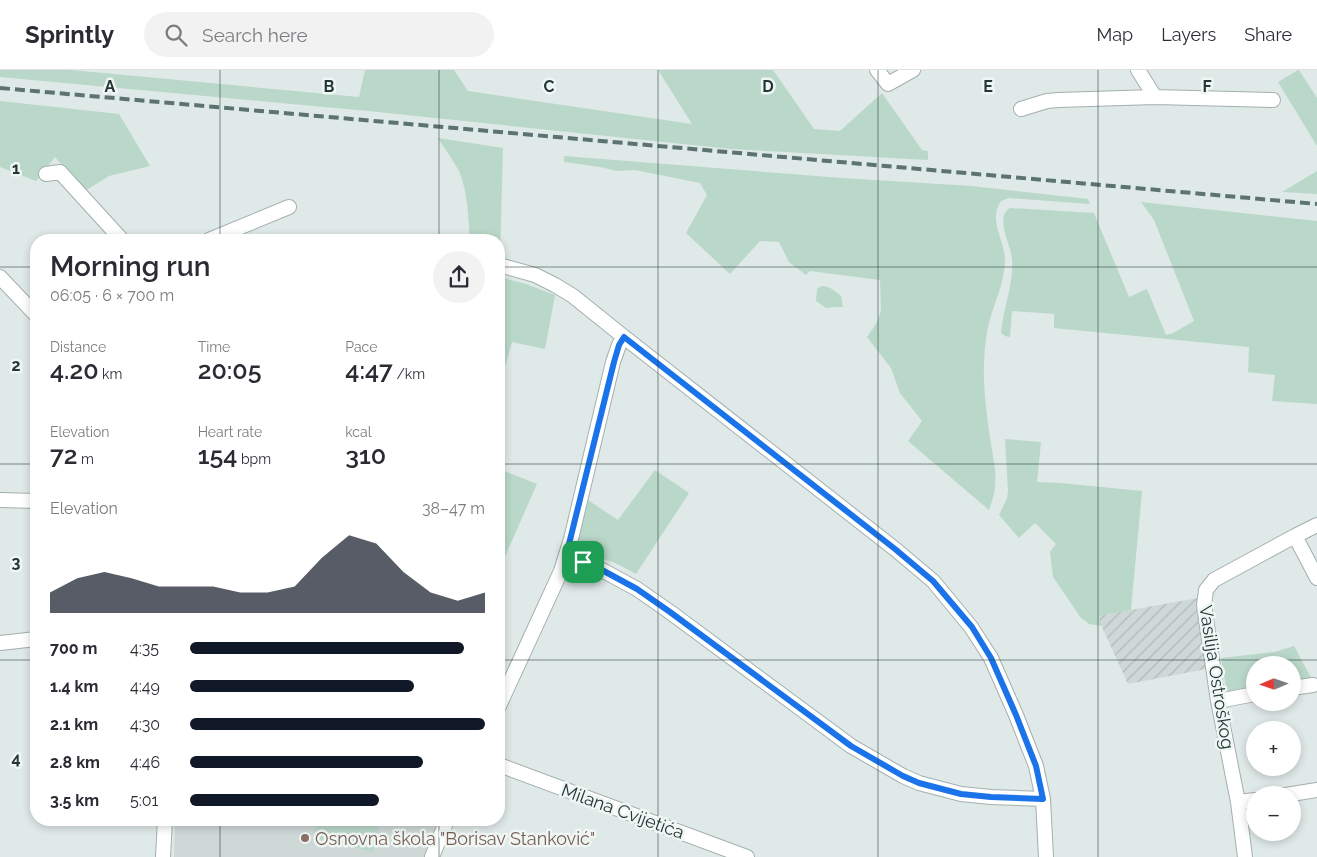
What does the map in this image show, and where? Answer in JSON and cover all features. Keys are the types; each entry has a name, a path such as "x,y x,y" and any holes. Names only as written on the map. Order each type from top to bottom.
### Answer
{"street":[{"path":"877,70 888,84 913,70"},
{"path":"1138,70 1155,97"},
{"path":"1020,109 1058,100 1155,97 1273,100"},
{"path":"46,174 60,172 117,234"},
{"path":"224,234 289,207"},
{"path":"505,267 555,284 573,296 895,549 933,581 972,627 991,658 1016,715 1036,766 1043,799 1046,857"},
{"path":"0,277 30,309"},
{"path":"505,693 561,571 614,362 619,345 624,337"},
{"path":"0,500 30,501"},
{"name":"Vasilija Ostroškog","path":"1245,857 1238,802 1218,701 1204,605 1206,590 1214,580 1317,525"},
{"path":"1295,536 1317,578"},
{"path":"566,556 602,570 637,589 851,746 903,776 919,783 961,794 1043,799"},
{"path":"0,643 30,639"},
{"path":"1301,687 1313,685"},
{"path":"1218,701 1246,696"},
{"name":"Milana Cvijetića","path":"505,767 747,857"},
{"path":"1301,793 1317,790"},
{"path":"1238,802 1246,801"},
{"path":"163,857 165,826"},
{"path":"432,857 445,826"}],"shaded area":[{"path":"1198,598 1206,669 1128,684 1097,616"},
{"name":"Osnovna škola \"Borisav Stanković\"","path":"175,826 440,826 427,857 174,857"}],"green space":[{"path":"0,70 71,70 359,97 365,70 454,70 468,91 692,124 658,70 773,70 814,129 840,131 882,93 922,150 928,151 928,160 731,149 368,111 0,77"},
{"path":"1298,70 1317,98 1317,146 1278,82"},
{"path":"0,101 119,114 150,166 109,176 85,191 55,157 36,181 0,167"},
{"path":"438,138 503,148 501,234 469,234 464,187 457,167"},
{"path":"564,156 842,178 972,186 1088,199 1090,204 1009,198 1001,201 997,208 996,222 1005,259 1003,278 989,323 985,350 985,401 995,469 995,490 989,510 908,441 922,421 900,393 891,368 867,337 876,324 881,311 880,280 810,271 806,275 789,262 779,242 760,241 730,274 686,233 707,195 700,183 635,170 617,171 564,162"},
{"path":"1317,171 1317,194 1282,192"},
{"path":"1141,202 1317,221 1317,404 1272,401 1275,375 1248,372 1249,347 1054,328 1054,314 1012,311 1010,337 1001,333 1012,268 1011,253 1003,225 1005,212 1010,208 1094,213 1129,297 1147,289 1166,335 1194,321 1154,220"},
{"path":"505,279 555,295 545,349 512,342 505,367"},
{"path":"821,286 830,288 841,296 843,307 826,308 816,301 817,289"},
{"path":"1005,439 1041,442 1037,482 1142,491 1131,610 1098,616 1102,626 1089,624 1081,618 1053,577 1050,552 1056,544 1035,523 1019,538 999,515 1007,498 1008,491"},
{"path":"655,470 689,493 636,574 615,563 586,552 578,546 588,500 618,520"},
{"path":"505,471 537,484 505,556"},
{"path":"1294,646 1299,656 1246,656 1246,696 1228,699 1221,658 1275,652"},
{"path":"1301,659 1314,683 1301,685"},
{"path":"316,826 379,826 373,852 313,838"}],"railway":[{"path":"0,88 1317,204"}],"place":[{"name":"Osnovna škola \"Borisav Stanković\"","path":"305,838"}],"route":[{"path":"624,337 895,549 933,581 972,627 991,658 1036,766 1043,799 961,794 941,790 903,776 851,746 637,589 583,562 566,556 614,362 619,345 624,337"}]}
